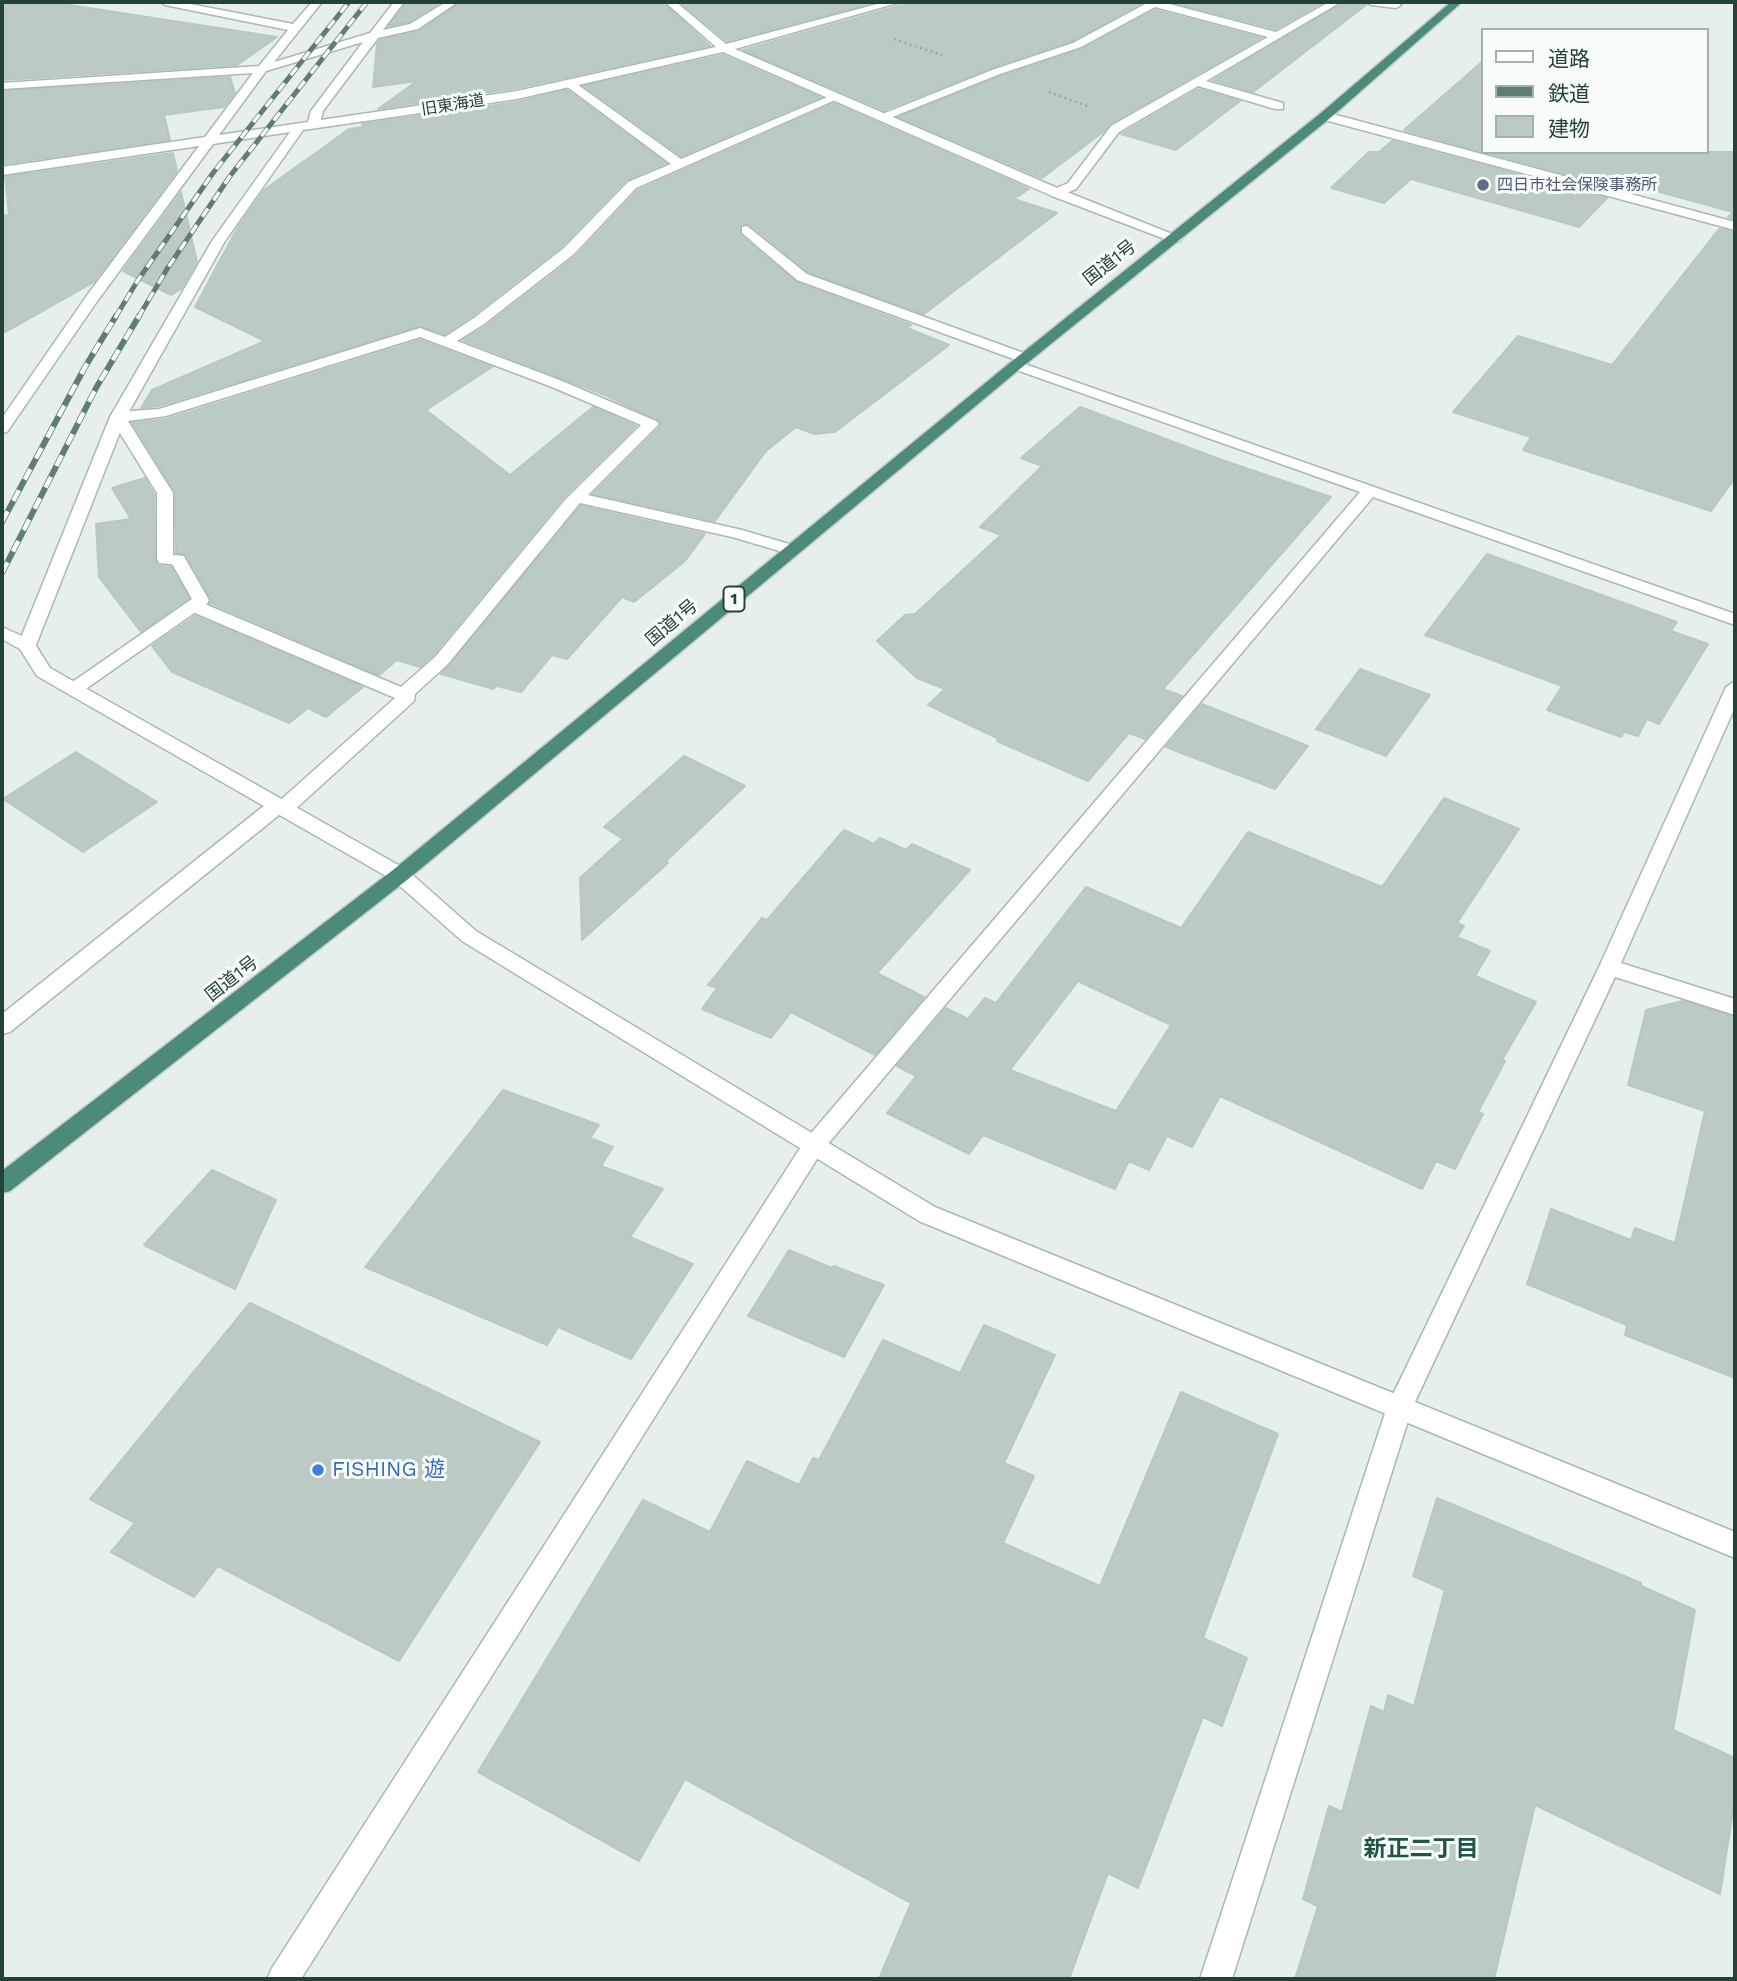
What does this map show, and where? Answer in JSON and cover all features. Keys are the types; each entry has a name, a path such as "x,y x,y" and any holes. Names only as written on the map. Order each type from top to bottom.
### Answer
{"highway":[{"name":"国道1号","path":"2,1184 400,875 1020,362 1325,116 1457,2"}],"street":[{"path":"165,2 295,28"},
{"path":"2,429 93,297 262,69 317,2"},
{"path":"27,645 118,417 219,242 399,2"},
{"path":"2,86 262,69 372,36 414,27 453,2"},
{"path":"670,2 724,48 1058,193 1175,238"},
{"name":"旧東海道","path":"2,171 517,95 724,48 896,2"},
{"path":"1058,193 1072,186 1115,129 1336,2"},
{"path":"1371,2 1396,5"},
{"path":"881,117 996,72 1077,46 1156,3 1275,35"},
{"path":"1196,82 1279,106"},
{"path":"570,83 680,164"},
{"path":"448,341 480,321 569,251 632,185 836,97"},
{"path":"1325,116 1735,226"},
{"path":"747,230 802,277 1020,362 1370,491 1735,620"},
{"path":"118,417 161,413 420,332 651,424 577,496 442,660 404,695"},
{"path":"74,690 201,600 178,560 165,559 165,493 118,417"},
{"path":"283,1979 814,1145 1370,491"},
{"path":"577,496 736,533 793,550"},
{"path":"2,1026 280,808 408,697 194,606"},
{"path":"2,632 27,645 43,672 400,875 469,936 927,1214 1735,1545"},
{"path":"1216,1979 1400,1407 1609,967 1735,687"},
{"path":"1609,967 1735,1007"}],"building":[{"path":"2,2 50,2 277,37 237,65 2,80"},
{"path":"407,2 441,2 409,22 389,26"},
{"path":"460,2 663,2 710,46 517,88 378,109 417,81 373,87 377,44 380,40 419,31"},
{"path":"680,2 876,2 727,41"},
{"path":"904,2 1144,2 1072,41 991,68 884,110 743,50 902,5"},
{"path":"1171,2 1324,2 1276,29"},
{"path":"1343,2 1364,2 1366,5 1253,92 1213,80"},
{"path":"1155,10 1261,38 1110,124 1042,178 899,117 1001,76 1082,49"},
{"path":"723,55 820,97 681,156 584,86"},
{"path":"1482,62 1482,152 1404,130"},
{"path":"230,77 235,93 224,107 164,115 170,140 3,164 2,91"},
{"path":"1198,89 1240,101 1176,150 1121,134"},
{"path":"567,90 666,163 626,180 562,246 472,316 445,334 419,326 159,406 141,408 152,390 265,341 195,307 238,227 264,190 349,129 363,127 362,124 517,102"},
{"path":"834,103 1029,189 1014,199 1057,213 924,314 808,272 749,224 740,225 740,235 796,282 911,325 907,328 949,345 835,432 814,434 796,427 766,451 715,521 593,494 661,426 661,422 607,396 463,340 486,326 576,256 638,190"},
{"name":"四日市社会保険事務所","path":"1392,141 1607,198 1579,227 1411,179 1384,203 1331,188 1369,152 1379,152"},
{"path":"1735,152 1735,219 1728,217 1733,212 1623,182 1617,188 1492,154"},
{"path":"173,153 177,171 94,282 2,334 2,216 9,215 5,177"},
{"path":"181,192 197,262 181,289 171,295 123,271"},
{"path":"1719,229 1735,232 1735,478 1711,511 1523,450 1531,437 1453,412 1518,336 1612,365"},
{"path":"420,340 492,367 426,410 510,475 593,407 636,426 563,498 434,654 420,667 397,660 379,675 210,603 211,599 186,555 176,553 175,492 132,423 167,419"},
{"path":"1080,407 1331,497 1163,689 1182,696 1145,739 1129,733 1088,781 997,741 999,739 928,705 945,689 917,678 877,641 905,615 915,614 1001,535 980,527 1042,466 1021,458"},
{"path":"145,478 154,494 155,560 159,566 171,567 189,598 141,632 99,577 96,524 131,519 112,488"},
{"path":"581,506 705,534 685,561 634,602 622,597 567,659 552,655 521,692 497,686 493,689 441,674"},
{"path":"1487,554 1677,622 1671,631 1708,644 1659,724 1647,719 1638,736 1624,732 1621,737 1547,710 1562,686 1425,635"},
{"path":"195,616 363,687 326,717 308,708 289,723 172,672 152,646"},
{"path":"1360,669 1430,695 1386,756 1316,729"},
{"path":"1202,704 1308,746 1275,789 1166,747"},
{"path":"76,752 157,802 83,852 3,799"},
{"path":"684,756 745,786 666,861 668,863 582,940 580,878 623,839 604,827"},
{"path":"1444,798 1519,829 1457,923 1464,926 1457,937 1490,951 1475,976 1536,1002 1502,1060 1505,1061 1478,1112 1483,1114 1455,1169 1436,1161 1422,1189 1220,1096 1192,1147 1167,1136 1149,1170 1129,1161 1115,1189 983,1135 969,1154 887,1113 916,1076 897,1066 946,1008 968,1019 985,998 996,1003 1086,887 1181,928 1248,832 1382,887","holes":["1078,981 1171,1025 1116,1111 1010,1070"]},
{"path":"844,830 874,844 880,838 906,850 912,844 970,870 877,973 924,997 875,1055 791,1012 771,1038 702,1009 717,988 708,985 762,918 767,920"},
{"path":"1683,1001 1735,1017 1735,1378 1625,1335 1627,1325 1527,1284 1551,1209 1631,1240 1635,1228 1675,1243 1705,1111 1628,1085 1646,1010"},
{"path":"503,1090 599,1125 590,1138 613,1147 601,1166 663,1189 630,1237 693,1264 631,1359 558,1327 547,1345 365,1267"},
{"path":"212,1170 276,1200 235,1289 144,1245"},
{"path":"789,1250 884,1285 844,1357 748,1316"},
{"name":"FISHING 遊","path":"250,1303 540,1442 399,1661 218,1566 194,1597 111,1552 135,1523 90,1499"},
{"path":"984,1325 1055,1355 1004,1463 1034,1476 1003,1543 1100,1586 1181,1392 1278,1434 1203,1638 1247,1658 1222,1726 1203,1717 1138,1888 1108,1873 1069,1979 879,1979 911,1903 685,1779 639,1861 478,1772 643,1500 710,1532 747,1461 799,1485 813,1458 819,1460 883,1340 960,1373"},
{"path":"1437,1498 1641,1583 1641,1586 1695,1610 1673,1730 1735,1758 1735,1798 1720,1894 1535,1805 1494,1979 1295,1979 1318,1906 1303,1899 1329,1806 1342,1812 1371,1706 1384,1712 1388,1695 1414,1706 1445,1590 1413,1576"}],"railway":[{"path":"115,318 138,280 213,173 349,2"},
{"path":"138,318 167,269 230,176 367,2"},
{"path":"2,522 85,367 116,316"},
{"path":"2,573 96,388 139,316"}],"place":[{"name":"四日市社会保険事務所","path":"1483,185"},
{"name":"FISHING 遊","path":"318,1470"}],"district":[{"name":"新正二丁目","path":"1421,1849"}]}
